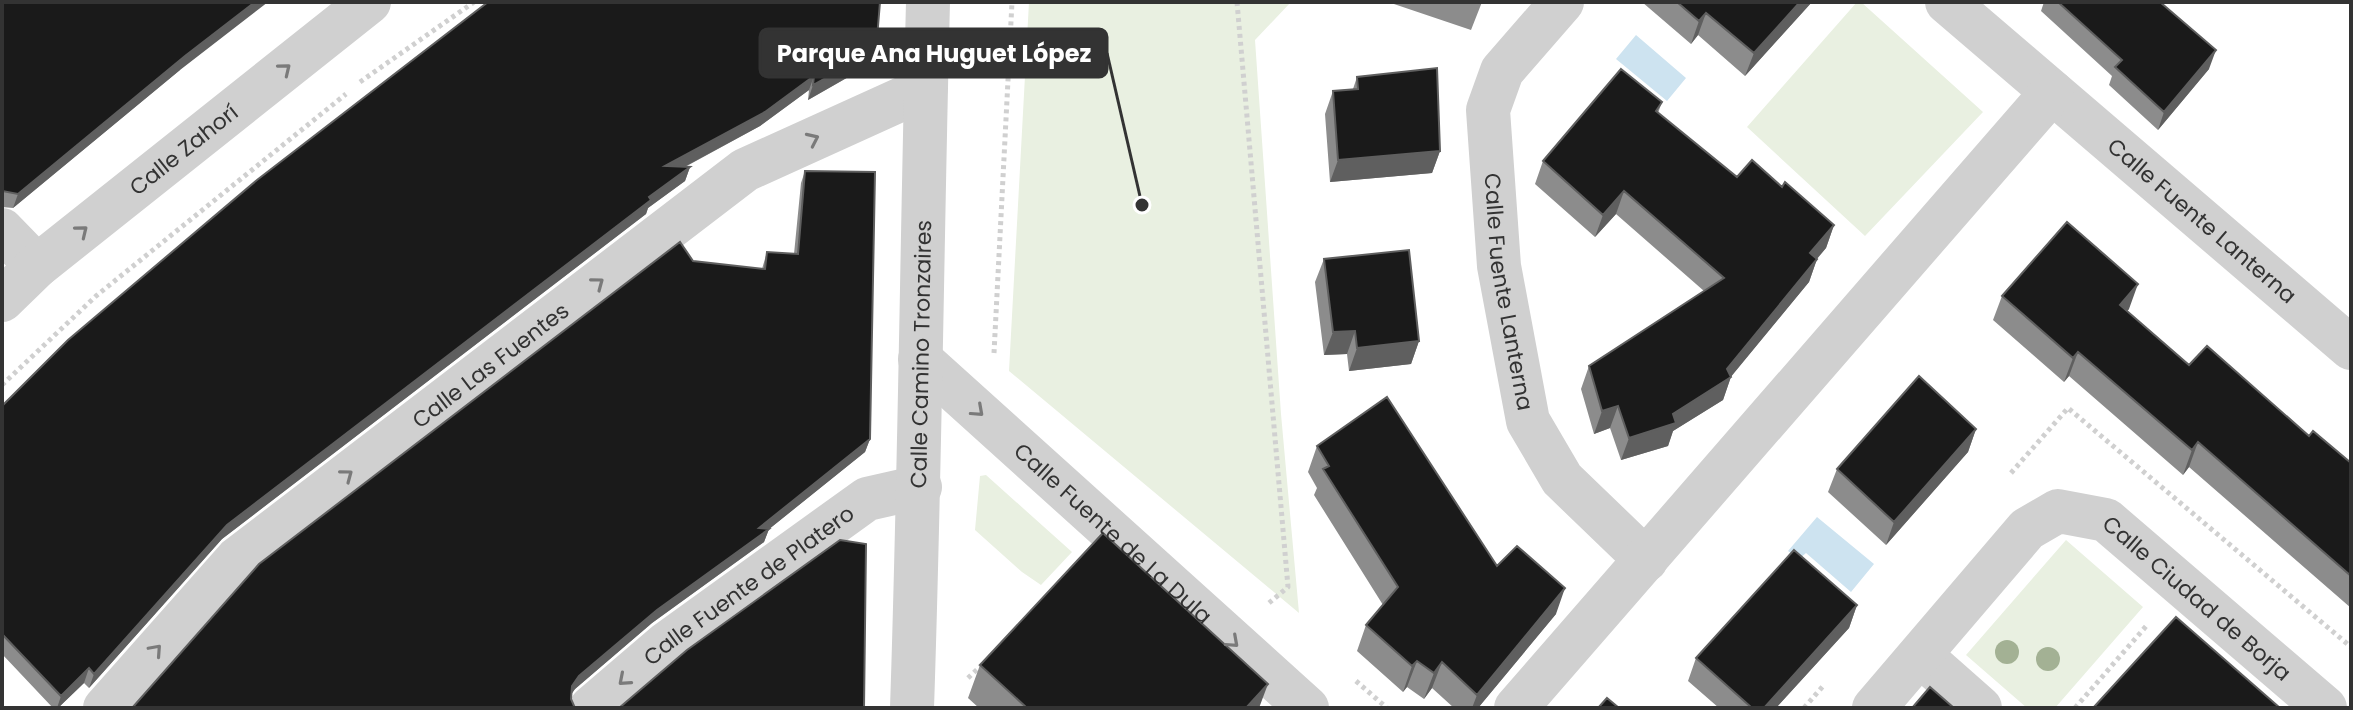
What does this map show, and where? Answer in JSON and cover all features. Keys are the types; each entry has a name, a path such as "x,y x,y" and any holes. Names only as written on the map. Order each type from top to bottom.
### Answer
{"street":[{"name":"Calle Zahorí","path":"2,300 37,266 369,2"},
{"name":"Calle Camino Tronzaires","path":"912,708 920,487 928,2"},
{"name":"Calle Fuente Lanterna","path":"1562,2 1502,71 1488,110 1499,266 1528,421 1562,479 1646,560"},
{"name":"Calle Fuente Lanterna","path":"1947,2 2351,348"},
{"name":"Calle Las Fuentes","path":"105,708 237,559 745,170 926,88"},
{"path":"1516,708 2052,92"},
{"path":"2,230 37,266"},
{"name":"Calle Fuente de La Dula","path":"920,359 1307,708"},
{"name":"Calle Fuente de Platero","path":"591,708 667,643 867,499 920,487"},
{"name":"Calle Ciudad de Borja","path":"1920,655 2027,529 2058,511 2106,520 2325,708"},
{"path":"1874,708 1920,655 1980,708"}],"path":[{"path":"360,83 474,2"},
{"path":"993,361 1012,2"},
{"path":"1237,2 1288,587 1268,604"},
{"path":"2,385 96,296 348,92"},
{"path":"2075,708 2151,620"},
{"path":"964,669 963,684 984,663"},
{"path":"1351,677 1387,708"}],"green space":[{"path":"1029,2 1291,2 1255,40 1281,414 1299,613 1009,371"},
{"path":"1857,2 1861,2 1983,112 1865,236 1747,127"},
{"path":"986,475 1072,552 1041,585 975,530 980,476"},
{"path":"2066,540 2143,607 2055,708 2027,708 1966,655"}],"water":[{"path":"1636,35 1686,78 1667,101 1616,59"},
{"path":"1817,517 1874,564 1851,592 1806,553 1799,559 1788,551"}],"building":[{"path":"2,2 255,2 18,194 2,191"},
{"path":"488,2 880,2 876,50 813,85 814,76 765,112 665,166 690,167 227,525 94,674 89,668 61,696 2,634 2,406 68,340 257,180"},
{"path":"1677,2 1800,2 1754,53 1706,13 1699,21"},
{"path":"2058,2 2160,2 2216,50 2164,112 2115,67 2122,60"},
{"path":"1437,68 1440,151 1338,160 1333,91 1358,89 1357,77"},
{"path":"1621,69 1662,102 1656,111 1737,177 1752,160 1782,187 1785,182 1834,225 1810,253 1817,259 1727,369 1731,377 1673,414 1676,423 1629,438 1618,406 1602,411 1589,366 1724,278 1624,191 1603,215 1543,161"},
{"path":"805,171 875,172 870,439 759,528 769,529 657,610 579,676 572,686 571,699 575,708 132,708 259,564 680,242 693,261 765,269 767,252 798,254"},
{"path":"2067,222 2138,284 2120,305 2189,365 2207,346 2309,436 2313,431 2351,463 2351,576 2198,442 2192,450 2078,352 2073,358 2002,296"},
{"path":"1409,250 1419,341 1357,348 1355,331 1333,332 1324,259"},
{"path":"1919,376 1976,429 1894,522 1837,469"},
{"path":"1387,397 1497,566 1517,546 1565,588 1477,695 1442,662 1434,673 1417,661 1412,666 1366,625 1398,587 1323,469 1329,466 1317,446"},
{"path":"1103,533 1268,684 1246,708 1027,708 980,665"},
{"path":"840,540 866,544 864,708 619,708 687,650"},
{"path":"1794,550 1857,605 1764,708 1752,708 1696,658"},
{"path":"2176,617 2280,708 2093,708"},
{"path":"1930,687 1954,708 1912,708"},
{"path":"1607,698 1619,708 1598,708"}],"place":[{"name":"Parque Ana Huguet López","path":"1142,205"}]}
